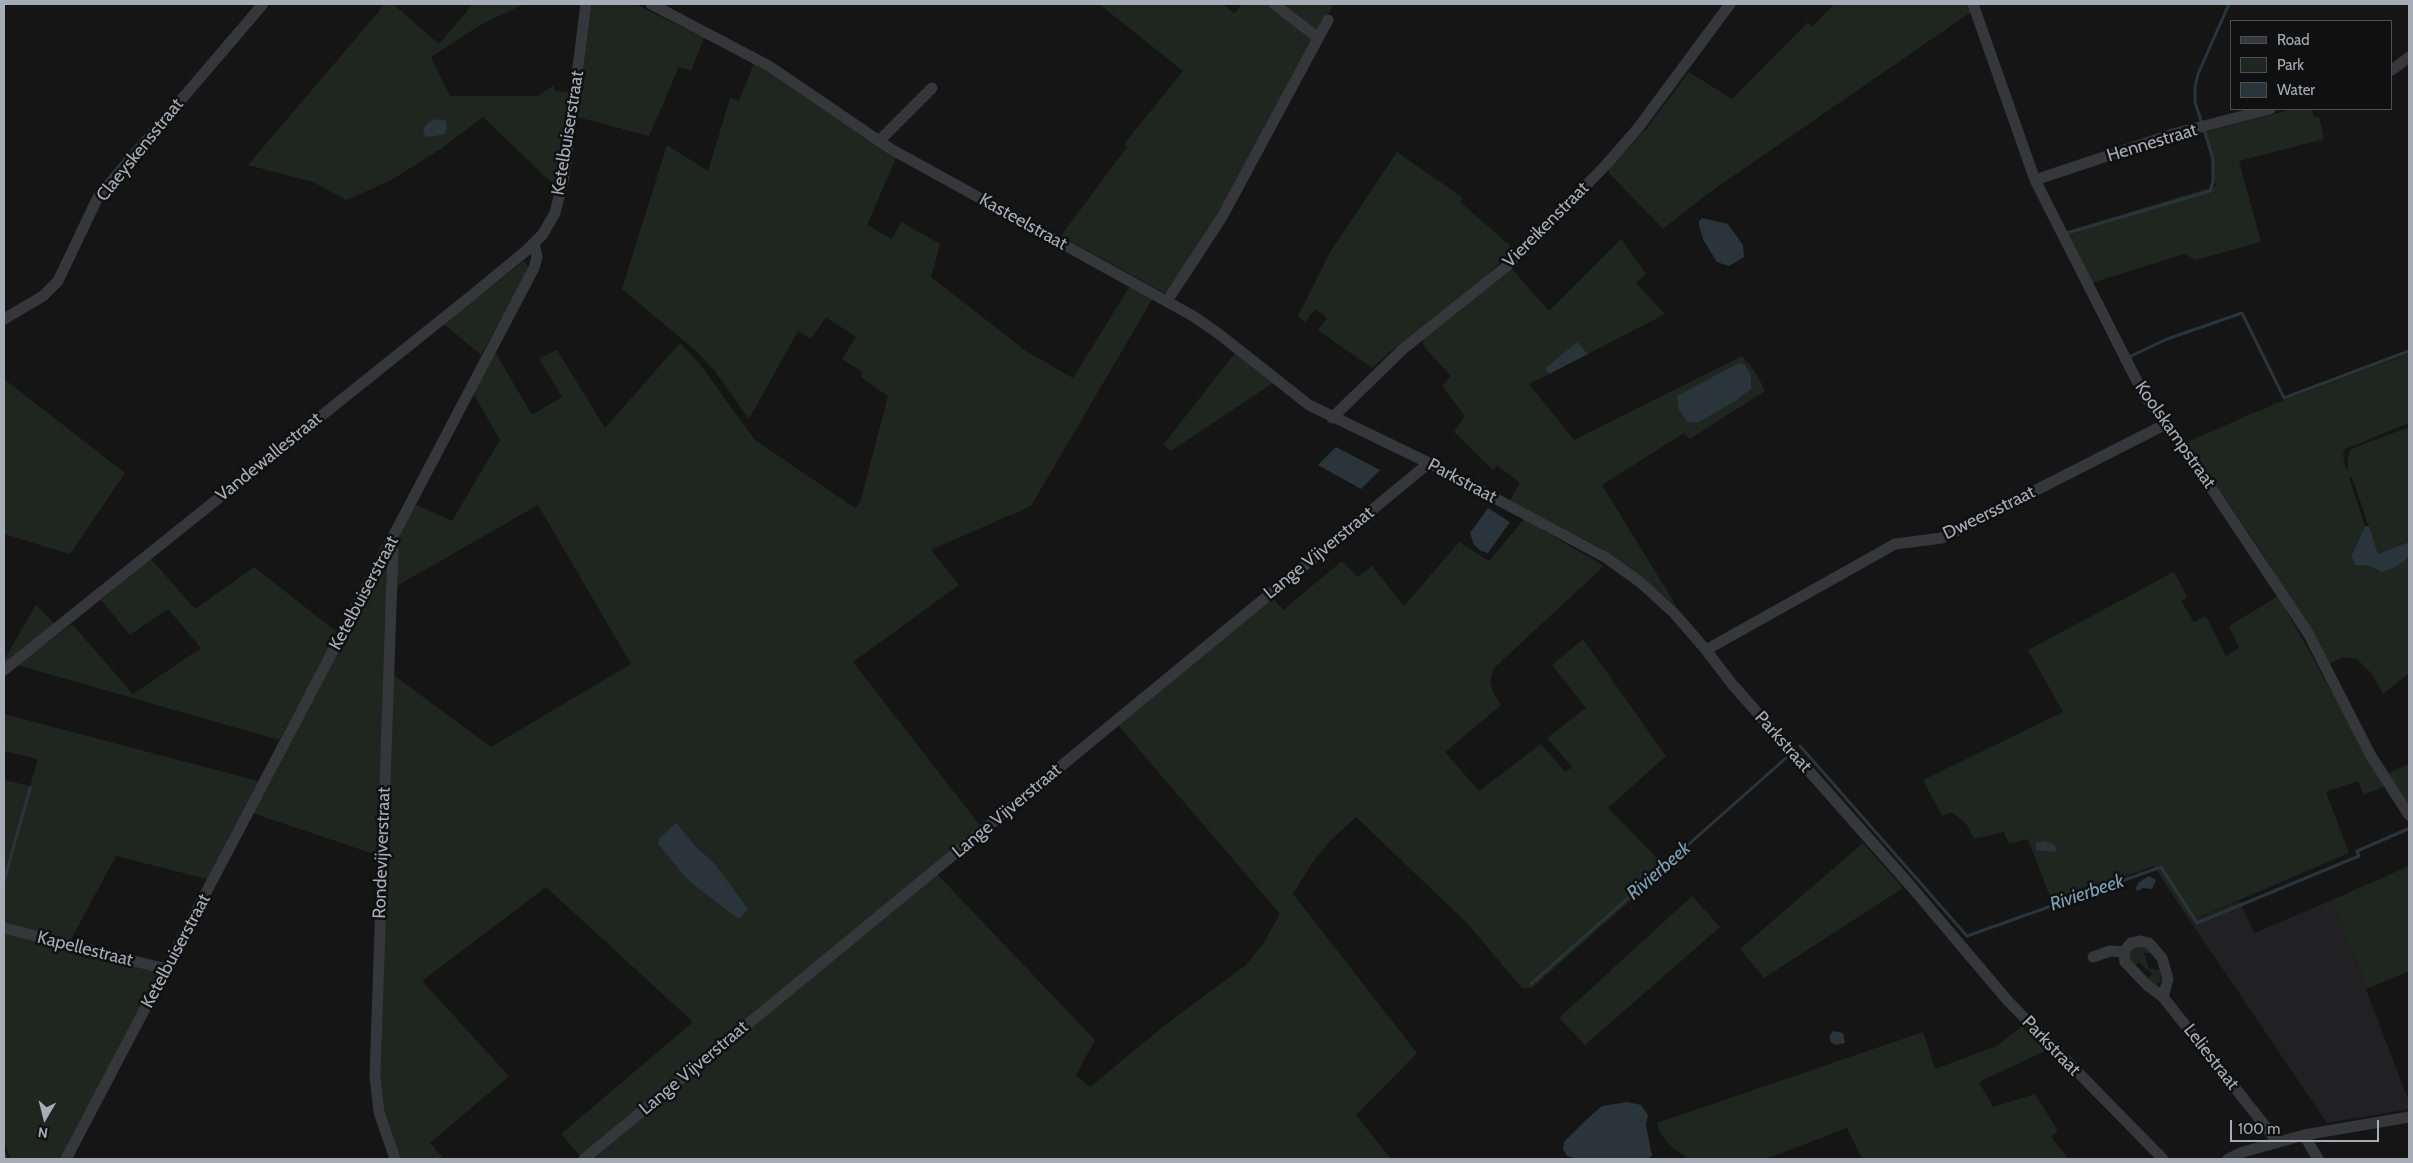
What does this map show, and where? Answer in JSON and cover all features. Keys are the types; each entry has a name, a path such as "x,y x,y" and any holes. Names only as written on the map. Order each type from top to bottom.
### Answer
{"street":[{"name":"Claeyskensstraat","path":"4,319 43,296 58,281 98,197 263,4"},
{"name":"Ketelbuiserstraat","path":"66,1159 534,268 537,257 534,244 543,234 555,213 564,177 586,4"},
{"name":"Kasteelstraat","path":"652,4 769,66 879,141 1168,301 1219,334 1309,405 1332,418"},
{"path":"1274,4 1317,37"},
{"name":"Viereikenstraat","path":"1332,418 1403,349 1507,266 1606,166 1638,128 1730,4"},
{"name":"Koolskampstraat","path":"1973,4 2035,180 2144,395 2204,477 2308,633 2371,756 2409,815"},
{"path":"1168,301 1222,217 1317,37 1328,20"},
{"path":"2393,69 2409,57"},
{"path":"879,141 932,88"},
{"name":"Hennestraat","path":"2035,180 2173,134 2266,110"},
{"name":"Vandewallestraat","path":"4,670 534,244"},
{"name":"Parkstraat","path":"1332,418 1429,463 1605,557 1640,582 1674,613 1732,684 1864,833 2008,1001 2163,1159"},
{"name":"Dweersstraat","path":"1706,650 1895,544 1942,538 2164,424"},
{"name":"Lange Vijverstraat","path":"584,1159 1429,463"},
{"name":"Rondevijverstraat","path":"390,545 393,549 375,1076 380,1112 395,1159"},
{"name":"Kapellestraat","path":"4,928 166,969"},
{"path":"2093,957 2110,951 2125,952 2131,942 2141,941 2149,943 2162,958 2168,979 2163,996"},
{"name":"Leliestraat","path":"2125,952 2125,962 2147,985 2163,996 2277,1141"},
{"path":"2228,1159 2277,1141 2409,1117"},
{"path":"2304,1135 2318,1159"}],"shaded area":[{"path":"2332,900 2409,1102 2409,1109 2327,1123 2190,921 2239,901 2254,933"}],"green space":[{"path":"385,4 393,4 439,44 473,4 524,4 482,24 431,57 450,96 538,96 554,85 555,91 571,92 557,188 483,117 442,148 390,181 346,200 313,182 248,165"},
{"path":"592,4 635,4 704,38 691,71 679,67 649,136 577,117"},
{"path":"1099,4 1222,4 1234,13 1243,4 1270,4 1311,36 1311,43 1223,210 1169,291 1164,293 1061,236 1127,147 1124,144 1183,71"},
{"path":"1277,4 1334,4 1316,34"},
{"path":"1834,4 1968,4 1971,12 1710,192 1663,229 1609,173 1609,168 1646,129 1689,72 1732,99 1808,22 1812,27"},
{"path":"754,63 896,158 867,225 892,239 901,222 940,244 931,277 1026,351 1073,378 1130,286 1153,298 1031,506 931,550 959,585 853,662 982,828 581,1157 561,1134 693,1022 546,887 422,981 509,1076 430,1143 444,1159 400,1159 388,1129 380,1094 392,674 491,747 631,664 538,505 395,587 399,537 414,504 452,521 500,440 473,393 494,350 532,415 562,397 539,358 557,350 605,428 680,343 699,363 755,440 855,508 860,503 888,396 861,377 862,372 842,359 856,337 826,317 811,339 798,331 749,419 714,370 695,350 622,289 667,145 708,171 730,98 739,101"},
{"path":"2289,110 2312,110 2314,117 2319,117 2324,139 2239,161 2261,242 2196,260 2184,254 2092,283 2064,232 2216,186 2205,132"},
{"path":"1397,152 1463,198 1460,202 1514,249 1482,280 1435,319 1392,350 1372,368 1318,330 1327,318 1315,309 1305,322 1298,316 1330,252"},
{"path":"1621,239 1646,274 1636,283 1665,314 1588,354 1577,342 1545,368 1549,374 1529,384 1574,440 1742,356 1756,373 1765,391 1690,439 1684,433 1602,485 1677,607 1638,574 1599,547 1510,501 1520,483 1497,465 1493,470 1454,432 1465,416 1442,386 1451,376 1424,347 1423,340 1512,269 1549,311","holes":["1747,393 1699,422 1688,422 1685,416"]},
{"path":"524,261 528,266 526,274 481,355 444,324"},
{"path":"1235,353 1273,383 1171,451 1163,445"},
{"path":"2409,354 2409,423 2345,449 2343,454 2346,470 2348,470 2348,456 2351,449 2409,427 2409,542 2378,554 2352,477 2349,478 2365,526 2351,557 2355,565 2365,565 2377,571 2406,560 2409,555 2409,673 2383,694 2371,673 2357,659 2342,657 2330,664 2259,548 2223,495 2183,444 2274,404"},
{"path":"4,379 125,473 70,554 4,534"},
{"path":"1524,519 1604,566 1494,668 1490,681 1493,693 1501,705 1445,752 1479,791 1541,744 1565,772 1572,767 1547,738 1586,708 1552,665 1583,639 1666,756 1608,808 1667,868 1532,988 1522,988 1466,922 1356,817 1331,840 1312,863 1293,894 1417,1053 1356,1115 1391,1159 592,1159 936,873 1095,1040 1076,1075 1090,1087 1165,1025 1246,965 1263,944 1280,914 1117,724 1273,598 1283,610 1342,561 1358,577 1372,566 1404,606 1459,542 1489,561"},
{"path":"151,559 195,609 254,567 338,633 279,740 17,665 72,624 133,694 201,648 168,609 130,635 101,600"},
{"path":"382,566 387,569 388,575 377,855 252,813"},
{"path":"2174,572 2187,597 2181,601 2194,622 2206,616 2226,656 2239,648 2229,626 2278,596 2385,786 2364,795 2358,781 2326,792 2349,853 2190,921 2154,866 2052,902 2028,839 2009,844 2004,832 1974,839 1967,825 1952,812 1942,816 1923,780 2063,712 2028,650"},
{"path":"36,605 54,623 4,664 4,660"},
{"path":"4,714 258,781 207,879 116,856 70,941 4,925 4,780 30,786 38,759 4,751"},
{"path":"2409,764 2409,805 2388,773"},
{"path":"1863,843 1903,888 1764,978 1740,949"},
{"path":"2409,866 2409,971 2366,989 2332,900"},
{"path":"1692,896 1720,927 1585,1045 1559,1018"},
{"path":"4,932 158,972 63,1159 10,1159 4,1142"},
{"path":"2141,945 2155,953 2144,953 2149,969 2160,970 2161,981 2156,985 2147,980 2152,974 2139,962 2134,967 2127,955 2131,948"},
{"path":"2022,1026 2045,1051 1979,1082 1993,1107 2035,1094 2058,1131 2051,1137 2069,1159 1862,1159 1847,1128 1766,1159 1689,1159 1673,1148 1660,1133 1657,1123 1923,1032 1935,1069 1997,1046"}],"water":[{"path":"435,119 446,121 447,129 445,134 425,136 423,129"},
{"path":"1702,218 1728,224 1743,245 1744,257 1729,266 1717,262 1704,241 1699,226 1699,221"},
{"path":"1577,342 1588,354 1549,374 1545,368"},
{"path":"1739,363 1744,364 1751,376 1751,389 1734,402 1699,422 1688,422 1679,410 1677,396"},
{"path":"1336,447 1380,470 1361,489 1318,465"},
{"path":"1488,508 1510,522 1488,553 1481,551 1474,545 1470,533"},
{"path":"2365,526 2369,526 2378,554 2409,542 2409,555 2406,560 2382,572 2365,565 2355,565 2351,557"},
{"path":"676,823 697,848 714,863 748,909 740,918 737,918 688,880 658,844 659,839"},
{"path":"2044,841 2054,844 2057,850 2055,852 2036,850 2036,843"},
{"path":"2149,876 2156,880 2152,889 2143,888 2137,891 2138,883"},
{"path":"1833,1031 1843,1033 1845,1043 1835,1045 1831,1042 1829,1037"},
{"path":"1627,1102 1641,1105 1648,1115 1646,1125 1652,1156 1647,1159 1577,1159 1567,1156 1563,1149 1564,1142 1587,1119 1602,1106"}],"waterway":[{"path":"2068,236 2067,233 2210,191 2213,182 2213,158 2195,102 2195,87 2198,74 2229,4"},
{"path":"2129,357 2167,339 2242,313 2284,398 2409,351"},
{"name":"Rivierbeek","path":"1800,746 1967,936 2161,867 2197,923 2359,856 2357,851 2408,829"},
{"name":"Rivierbeek","path":"1531,984 1786,758"},
{"path":"4,881 30,788"},
{"path":"4,1153 6,1159"}]}
